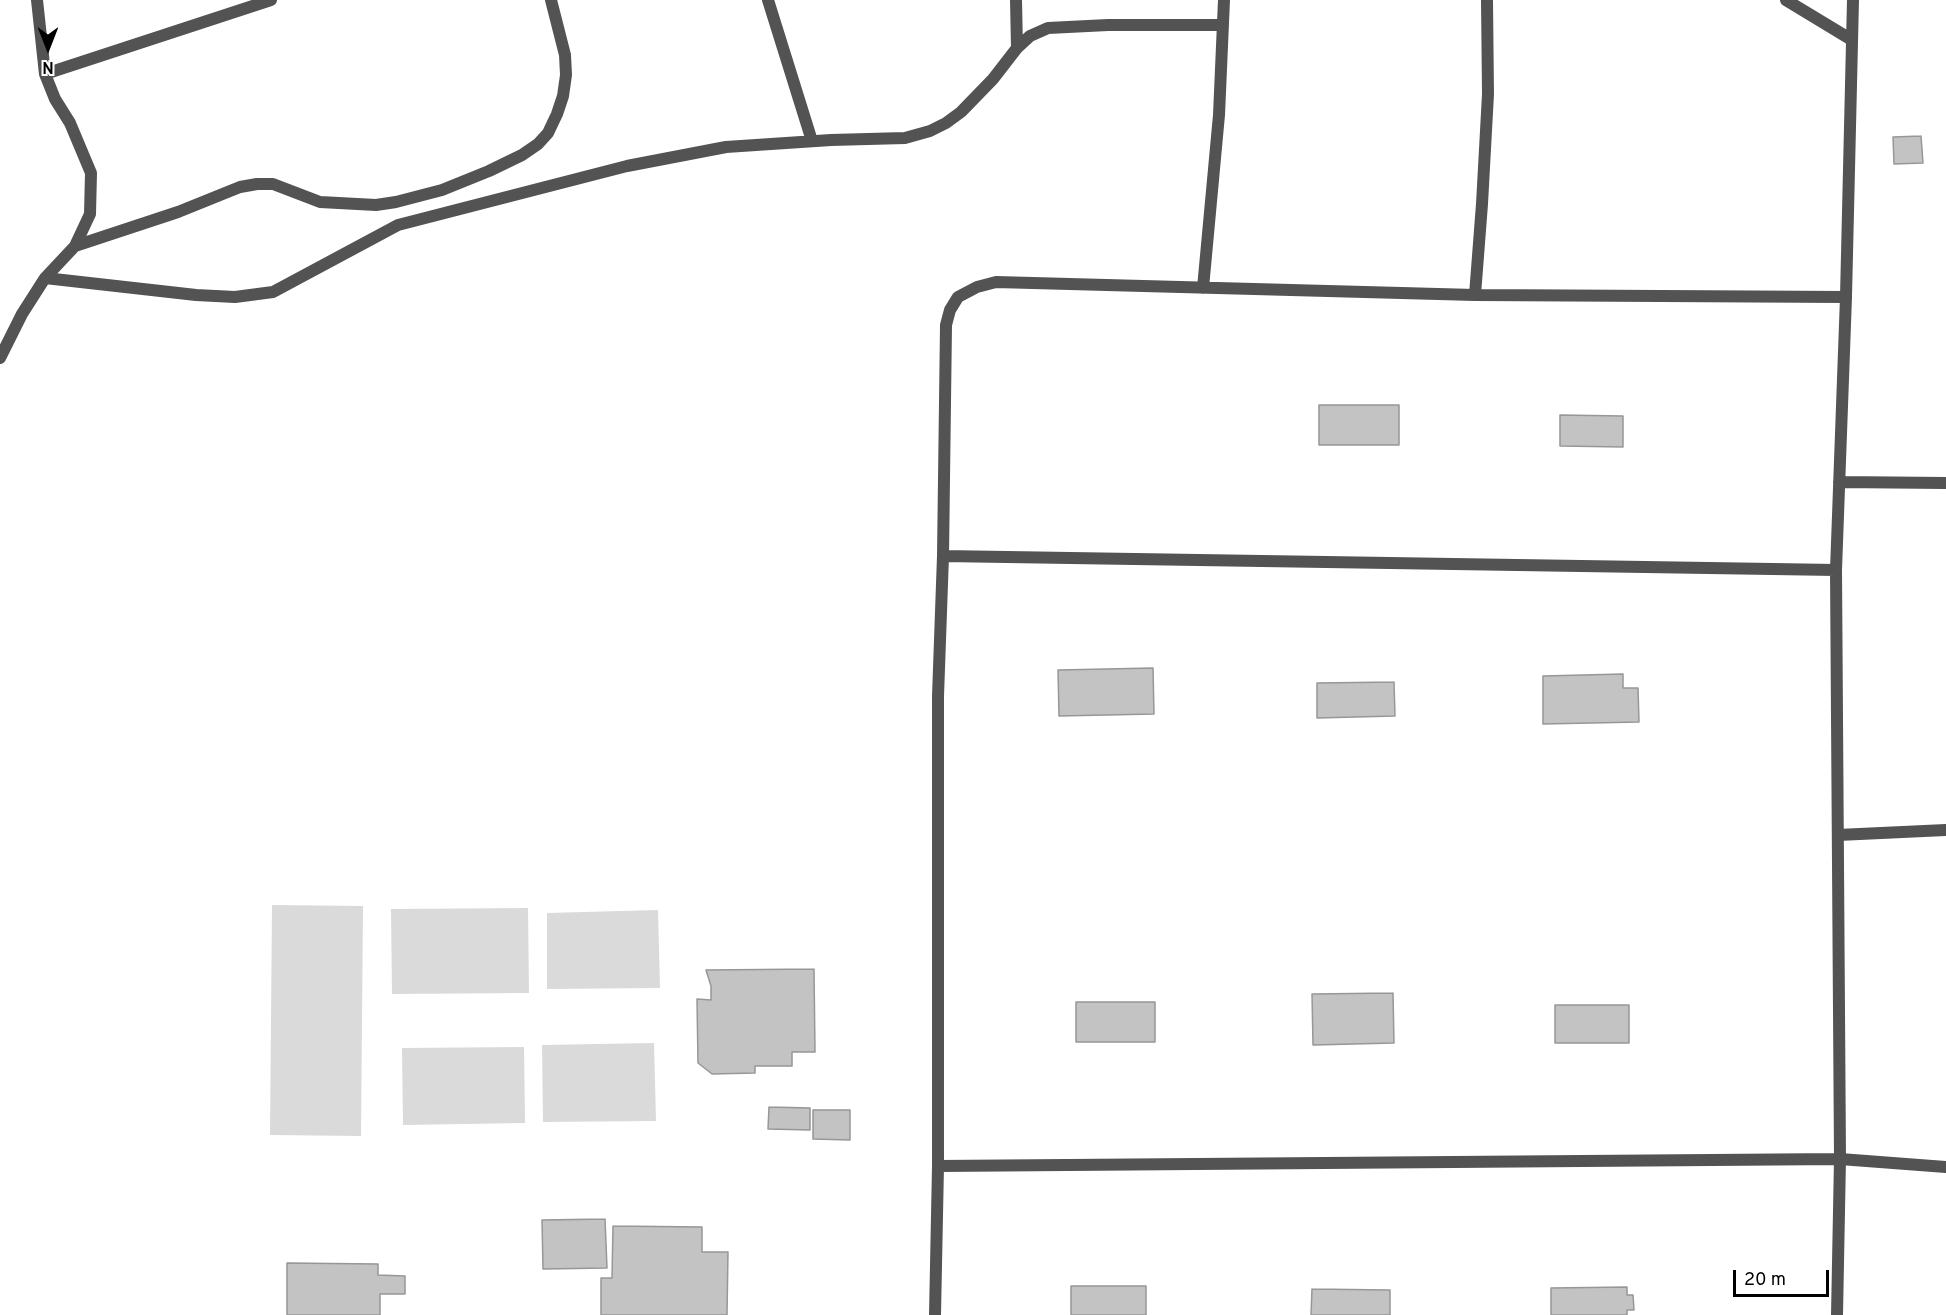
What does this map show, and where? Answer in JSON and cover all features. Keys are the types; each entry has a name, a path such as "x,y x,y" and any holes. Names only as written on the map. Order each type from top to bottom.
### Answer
{"street":[{"path":"0,358 22,314 45,278 75,246 90,214 91,172 70,123 55,99 45,74 37,0"},
{"path":"45,74 271,0"},
{"path":"75,246 178,212 240,187 273,184 320,202 375,205 396,202 442,189 489,171 522,155 548,133 563,96 566,75 565,55 551,0"},
{"path":"768,0 812,141"},
{"path":"1016,0 1017,48"},
{"path":"1203,288 1219,115 1224,0"},
{"path":"1475,295 1488,94 1487,0"},
{"path":"1786,0 1852,40"},
{"path":"1836,1315 1840,1159 1836,570 1846,297 1853,0"},
{"path":"45,278 215,296 235,297 273,292 398,225 627,166 726,147 905,138 930,131 961,112 993,79 1017,48 1030,36 1048,28 1108,25 1223,25"},
{"path":"935,1315 938,1166 938,696 943,556 946,325 950,310 958,297 976,287 996,282 1475,295 1846,297"},
{"path":"1839,482 1946,483"},
{"path":"943,556 1836,570"},
{"path":"1838,835 1946,830"},
{"path":"938,1166 1840,1159 1946,1167"}],"shaded area":[{"path":"272,905 363,906 361,1136 270,1135"},
{"path":"528,908 529,993 392,994 391,909"},
{"path":"658,910 660,988 547,989 547,913"},
{"path":"654,1043 656,1121 543,1122 542,1045"},
{"path":"524,1047 525,1123 403,1125 402,1048"}],"building":[{"path":"1921,136 1923,163 1894,164 1893,137"},
{"path":"1319,405 1399,405 1399,445 1319,445"},
{"path":"1560,415 1623,416 1623,447 1560,446"},
{"path":"1153,668 1154,714 1059,716 1058,670"},
{"path":"1623,674 1623,688 1638,688 1639,722 1543,724 1543,676"},
{"path":"1394,682 1395,716 1317,718 1317,683"},
{"path":"814,969 815,1052 792,1052 792,1066 755,1066 755,1073 712,1074 698,1063 697,999 711,1000 711,986 706,970"},
{"path":"1393,993 1394,1043 1313,1045 1312,994"},
{"path":"1076,1002 1155,1002 1155,1042 1076,1042"},
{"path":"1555,1005 1629,1005 1629,1043 1555,1043"},
{"path":"769,1107 810,1108 810,1130 768,1129"},
{"path":"813,1110 850,1110 850,1140 813,1139"},
{"path":"605,1219 607,1268 543,1269 542,1220"},
{"path":"613,1226 702,1227 702,1252 728,1252 727,1315 601,1315 601,1278 612,1278"},
{"path":"287,1263 378,1264 378,1275 405,1276 405,1294 380,1294 380,1315 287,1315"},
{"path":"1071,1286 1146,1286 1146,1315 1071,1315"},
{"path":"1627,1287 1627,1295 1633,1295 1634,1310 1627,1310 1627,1315 1551,1315 1551,1288"},
{"path":"1312,1289 1390,1290 1390,1315 1311,1315"}]}
